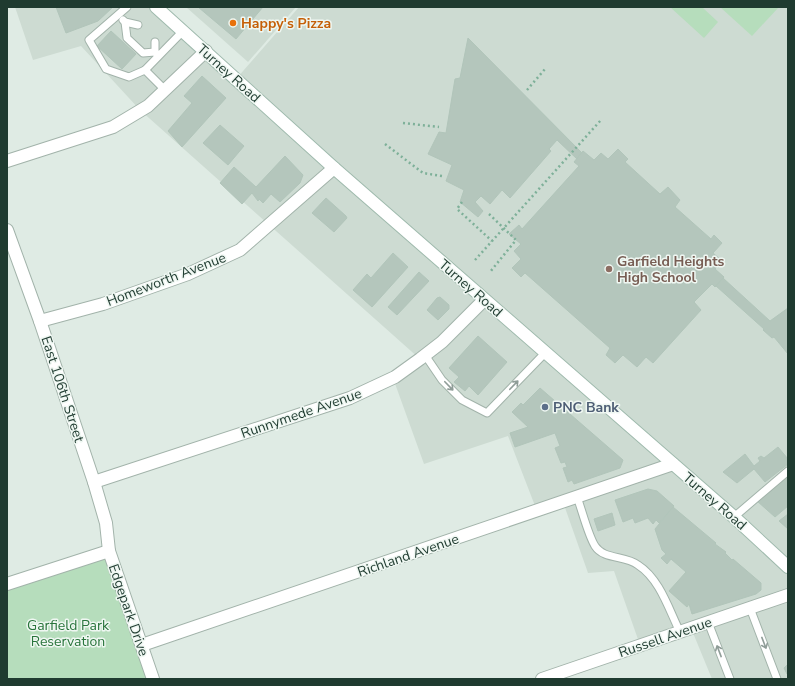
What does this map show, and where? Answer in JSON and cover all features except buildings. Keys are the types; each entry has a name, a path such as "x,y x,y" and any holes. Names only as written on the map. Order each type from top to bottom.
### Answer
{"street":[{"name":"Turney Road","path":"156,7 334,168 734,517 788,567"},
{"path":"7,161 113,127 148,106 206,51"},
{"name":"Homeworth Avenue","path":"40,321 103,304 188,274 240,250 334,168"},
{"name":"East 106th Street","path":"7,230 40,321 94,482 106,523 109,551"},
{"name":"Runnymede Avenue","path":"94,482 350,398 395,377 442,342 484,300"},
{"name":"Richland Avenue","path":"142,645 673,464"},
{"name":"Edgepark Drive","path":"7,584 109,551 153,679"},
{"name":"Russell Avenue","path":"542,679 788,595"}],"lane":[{"path":"127,7 89,40 106,69 129,77 145,70 157,54 184,31"},
{"path":"118,15 125,22 138,25"},
{"path":"125,22 126,38 143,53 157,54"},
{"path":"155,42 157,54"},
{"path":"145,70 165,90"},
{"path":"425,355 442,380 462,400 487,413 545,353"},
{"path":"734,517 788,471"},
{"path":"577,497 594,546 603,554 628,559 640,565 660,590 680,632"},
{"path":"750,608 777,679"},
{"path":"708,622 730,679"}],"path":[{"path":"527,90 545,69"},
{"path":"475,260 601,120"},
{"path":"403,123 439,127"},
{"path":"385,144 423,173 442,176"},
{"path":"462,202 457,209 492,241"},
{"path":"488,214 516,240 490,272"}],"shaded area":[{"path":"15,7 156,7 236,79 299,7 788,7 788,679 712,679 691,628 640,645 614,571 588,573 563,502 537,511 508,436 424,464 393,378 420,359 140,110 81,46 33,60"},
{"path":"186,7 296,7 248,62"}],"green space":[{"path":"670,7 702,7 718,22 704,38"},
{"path":"720,7 779,7 752,36"},
{"name":"Garfield Park Reservation","path":"109,551 153,679 7,679 7,584"}],"place":[{"name":"Happy's Pizza","path":"233,23"},
{"name":"Garfield Heights High School","path":"609,269"},
{"name":"PNC Bank","path":"545,407"}]}
